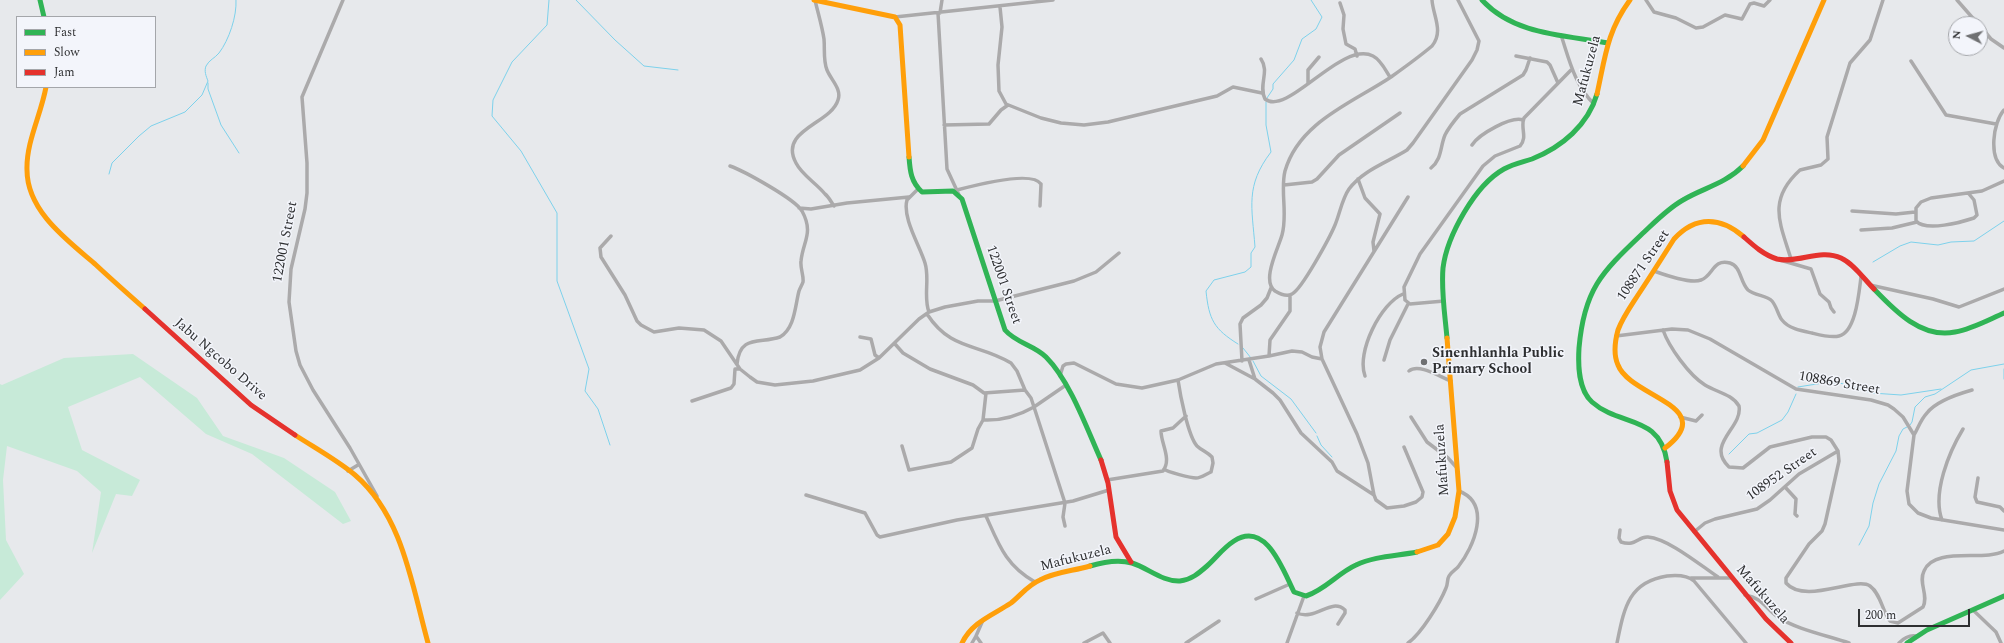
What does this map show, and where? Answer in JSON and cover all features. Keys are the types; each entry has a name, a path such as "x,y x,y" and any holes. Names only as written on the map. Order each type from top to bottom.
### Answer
{"main road":[{"path":"40,0 44,16"},
{"path":"815,0 895,17 901,28 910,172 912,181 918,189 926,192 948,191 959,196"},
{"path":"1482,0 1490,10 1508,23 1608,42"},
{"name":"Mafukuzela","path":"962,643 969,632 983,620 1012,602 1035,582 1050,576 1106,562 1131,562 1171,580 1186,580 1198,573 1217,555 1235,542 1242,538 1255,536 1266,543 1272,551 1294,592 1304,596 1314,593 1335,577 1357,564 1377,559 1421,552 1435,546 1445,538 1454,525 1458,510 1459,491 1442,281 1447,252 1458,227 1482,187 1500,170 1545,153 1561,142 1582,123 1594,104 1608,42 1616,20 1630,0"},
{"path":"1680,417 1682,426 1680,434 1674,442 1665,448 1658,437 1647,427 1600,407 1586,394 1578,371 1582,321 1587,301 1602,272 1661,217 1682,200 1730,178 1754,156 1763,140 1824,0"},
{"name":"Jabu Ngcobo Drive","path":"46,88 27,155 25,170 28,188 40,210 59,232 251,405 357,477 378,499 391,522 403,553 428,643"},
{"name":"122001 Street","path":"959,196 1008,335 1046,357 1066,385 1101,460 1109,490 1116,538 1131,562"},
{"name":"108871 Street","path":"1680,417 1674,406 1637,387 1623,375 1614,354 1615,336 1623,319 1679,234 1692,225 1706,221 1729,225 1767,255 1777,259 1824,255 1835,256 1845,261 1896,310 1918,325 1934,332 1955,332 2004,313"},
{"name":"Mafukuzela","path":"1665,448 1668,484 1671,498 1677,510 1745,595 1774,628 1791,643"},
{"path":"1908,643 1916,636 2004,596"}],"street":[{"name":"122001 Street","path":"344,0 302,96 307,163 307,193 305,209 291,269 288,296 298,359 313,390 346,441 378,499"},
{"path":"815,0 822,28 825,65 839,92 839,96 832,112 802,132 795,142 793,154 799,167 825,194 834,206"},
{"path":"942,0 939,13 944,125 948,169 959,196"},
{"path":"895,17 1000,7 1053,0"},
{"path":"1242,361 1240,324 1243,318 1261,306 1267,298 1271,288 1268,278 1281,240 1285,220 1284,185 1286,168 1302,140 1310,130 1370,88 1390,77 1432,46 1437,39 1438,29 1432,0"},
{"path":"1271,288 1280,294 1290,295 1297,291 1328,240 1347,192 1358,179 1403,152 1413,143 1478,50 1479,44 1477,36 1458,0"},
{"path":"1646,0 1654,12 1676,18 1699,28 1725,15 1742,19 1750,4 1754,3 1764,6 1770,0"},
{"path":"1791,259 1778,212 1780,198 1800,170 1827,162 1829,156 1827,143 1829,130 1850,63 1870,40 1883,0"},
{"path":"1956,0 1971,16"},
{"path":"1340,3 1344,15 1343,29 1346,44 1355,49 1357,56"},
{"path":"1000,7 1002,28 998,65 999,91 1008,105 1041,118 1061,123 1084,125 1108,122 1217,96 1233,87 1262,93 1267,100 1279,101 1308,84 1339,62 1368,54 1376,58 1390,77"},
{"path":"1560,34 1582,92 1594,104"},
{"path":"1988,36 2004,48"},
{"path":"1516,56 1547,62 1558,82"},
{"path":"1308,84 1309,67 1319,57"},
{"path":"1431,168 1438,161 1443,140 1452,123 1460,114 1523,75 1530,58"},
{"path":"1261,59 1265,71 1262,93"},
{"path":"1911,61 1946,115 1996,124"},
{"path":"1408,304 1403,294 1404,287 1420,254 1488,160 1520,146 1524,138 1522,127 1523,120 1527,114 1572,69"},
{"path":"944,125 989,124 1001,110 1008,105"},
{"path":"2004,110 1996,124 1994,152 1997,163 2004,168"},
{"path":"1284,185 1312,182 1318,179 1339,155 1400,113"},
{"path":"1472,145 1478,138 1512,119 1523,120"},
{"path":"730,166 740,170 771,188 799,208 811,209 909,197"},
{"path":"957,190 1012,179 1034,179 1042,184 1040,206"},
{"path":"1358,179 1365,198 1380,214 1373,242 1374,251"},
{"path":"1917,222 1915,212 1919,204 1925,200 1982,192 2004,181"},
{"path":"918,189 909,197 906,203 909,218 926,265 928,278 928,313 938,329 950,338 1011,363 1016,370 1025,390 1031,398 1065,503 1063,511 1065,526"},
{"path":"1861,230 1892,228 1917,222 1922,225 1943,225 1974,218 1977,215 1975,203 1969,194"},
{"path":"1404,447 1408,460 1422,487 1422,496 1412,504 1387,508 1381,505 1374,495 1364,453 1322,359 1320,347 1324,332 1408,197"},
{"path":"692,401 731,388 734,384 734,370 738,367 739,353 744,346 757,340 780,337 792,321 803,281 801,262 808,230 799,208"},
{"path":"1852,211 1896,214 1915,212"},
{"path":"611,236 600,248 600,257 625,295 637,321 641,325 654,332 679,328 704,330 721,341 738,367 757,382 775,385 813,381 860,370 880,358 928,313 945,307 978,301 995,301 1084,278 1106,265 1119,252"},
{"path":"1777,259 1786,263 1811,269 1820,294 1829,302 1830,308 1834,312"},
{"path":"1654,271 1675,278 1699,281 1706,277 1714,266 1720,262 1729,262 1737,268 1748,289 1772,300 1782,320 1788,326 1807,332 1834,337 1845,334 1850,327 1861,277"},
{"path":"1869,285 1933,299 1959,307 2004,289"},
{"path":"1365,376 1362,367 1365,345 1388,303 1403,294"},
{"path":"1269,356 1270,340 1290,311 1290,295"},
{"path":"1408,304 1444,301"},
{"path":"1384,360 1390,340 1408,304"},
{"name":"108869 Street","path":"1615,336 1678,328 1694,331 1796,389 1882,402 1894,408 1909,425 1914,435"},
{"path":"1663,330 1668,342 1702,384 1734,399 1739,406 1737,418 1721,449 1722,458 1729,467 1743,468 1770,447 1812,437 1826,438 1835,444 1839,456 1838,467 1825,524 1822,531 1809,544 1786,578 1786,583 1790,587 1804,590 1824,591 1855,584 1865,584 1874,590 1890,621 1898,623 1923,607 1926,598 1922,580 1923,571 1930,563 1940,558 1993,555 2004,551"},
{"path":"860,337 870,339 875,355 880,358"},
{"path":"895,344 903,353 930,369 973,385 986,393 1025,390"},
{"path":"1060,378 1063,366 1069,363 1079,365 1106,381 1125,387 1142,388 1178,380 1211,366 1298,351 1322,359"},
{"path":"1249,360 1255,379"},
{"path":"1224,363 1255,379 1280,400 1301,432 1332,462 1337,472 1374,495"},
{"path":"1409,371 1414,368 1422,369 1451,381"},
{"path":"1164,469 1168,472 1195,478 1211,472 1213,463 1212,456 1198,447 1192,438 1181,399 1178,380"},
{"path":"983,420 1009,418 1034,407 1066,385"},
{"path":"1972,390 1954,396 1933,407 1927,412 1914,435 1907,499 1909,504 1918,513 1930,518 2004,530"},
{"path":"902,446 909,470 951,462 972,448 978,429 983,420 986,393"},
{"path":"1164,469 1166,450 1162,431 1173,428 1186,416"},
{"path":"1680,417 1696,421 1702,416"},
{"path":"1411,417 1427,442 1448,458 1457,468"},
{"path":"1942,520 1939,504 1944,473 1956,440 1963,429"},
{"name":"108952 Street","path":"1694,532 1705,523 1715,519 1757,509 1807,469 1838,451"},
{"path":"348,471 358,465"},
{"path":"1107,480 1161,471 1164,469"},
{"path":"1978,478 1975,497 1977,502 2000,507 2004,511"},
{"path":"1785,487 1796,499 1795,514 1798,516"},
{"path":"806,495 865,513 880,538 945,522 1065,503 1109,490"},
{"path":"1408,643 1418,635 1445,589 1449,576 1458,567 1473,541 1478,520 1477,511 1471,498 1459,491"},
{"path":"986,516 1001,550 1010,564 1024,576 1035,582"},
{"path":"1620,530 1619,538 1621,542 1633,543 1644,537 1650,537 1684,553 1718,577"},
{"path":"1617,643 1628,603 1637,588 1645,583 1662,577 1678,576 1690,578 1732,578"},
{"path":"1690,578 1746,643"},
{"path":"1256,599 1290,584"},
{"path":"1745,595 1758,598 1778,617 1790,623 1850,643"},
{"path":"1287,643 1304,596"},
{"path":"1297,613 1308,616 1324,608 1340,607 1345,610 1345,613 1338,624"},
{"path":"1973,610 1996,632 2001,643"},
{"path":"972,643 983,620"},
{"path":"1186,643 1219,621"},
{"path":"1084,643 1103,634 1110,643"},
{"path":"976,636 981,643"},
{"path":"1899,643 1908,636 1916,636"}],"green space":[{"path":"133,354 197,398 223,436 284,458 335,492 351,521 343,524 252,454 206,434 140,377 68,407 82,450 140,480 132,496 116,494 92,553 101,492 77,471 7,446 3,480 6,540 24,574 0,600 0,384 2,385 64,358"}],"waterway":[{"path":"109,174 112,163 139,136 151,126 185,112 202,95 208,81 205,68 223,48 232,28 236,0"},
{"path":"549,0 547,25 512,62 493,100 492,116 521,151 557,213 557,281 589,369 585,391 598,409 610,445"},
{"path":"576,0 615,40 644,66 678,70"},
{"path":"1267,98 1273,89 1273,84 1294,60 1302,39 1316,29 1322,17 1311,0"},
{"path":"208,83 208,89 221,125 239,153"},
{"path":"1238,344 1223,333 1214,323 1211,317 1206,291 1214,280 1245,272 1251,267 1251,253 1255,247 1252,197 1257,176 1271,152 1266,125 1266,102"},
{"path":"1873,262 1900,246 1911,242 1938,245 1951,242 1974,241 2004,221"},
{"path":"1243,348 1251,358"},
{"path":"1253,361 1261,376 1291,399 1316,433"},
{"path":"1910,425 1915,407 1925,397 1935,394 1971,370 2004,364"},
{"path":"2004,369 2004,379"},
{"path":"1798,387 1823,383 1840,383 1872,393 1901,395 1941,389"},
{"path":"1729,454 1749,434 1757,433 1782,420 1788,412 1796,394"},
{"path":"1859,545 1869,526 1873,503 1879,484 1896,451 1899,436 1903,429 1907,427"},
{"path":"1317,436 1321,445 1332,457"}],"traffic: fast":[{"path":"40,0 44,16"},
{"path":"1482,0 1495,12 1524,27 1540,32 1608,43"},
{"path":"1447,338 1443,294 1443,268 1450,241 1464,212 1483,187 1504,169 1543,154 1554,148 1572,134 1587,116 1597,94"},
{"path":"909,157 913,180 922,192 953,191 962,199 1005,330 1014,338 1041,353 1055,367 1077,406 1101,460"},
{"path":"1667,462 1663,447 1656,436 1648,429 1637,423 1603,410 1587,397 1581,384 1579,369 1581,328 1585,311 1590,297 1605,272 1627,248 1656,221 1677,204 1721,182 1743,166"},
{"path":"1874,289 1900,314 1920,327 1931,331 1943,333 1961,331 2004,313"},
{"path":"1090,566 1100,563 1121,561 1138,565 1168,579 1180,581 1191,578 1201,571 1234,541 1245,536 1255,537 1264,542 1272,550 1294,592 1306,596 1319,590 1349,568 1363,562 1378,558 1417,552"},
{"path":"1907,643 1927,630 2004,596"}],"traffic: slow":[{"path":"814,0 895,17 900,25 909,157"},
{"path":"1597,94 1608,45 1616,23 1630,0"},
{"path":"1743,166 1763,140 1824,0"},
{"path":"46,88 31,139 27,160 29,185 34,199 41,211 61,235 145,309"},
{"path":"1665,448 1679,434 1683,422 1677,412 1667,403 1638,386 1626,376 1618,365 1615,356 1615,343 1618,330 1627,312 1674,239 1682,231 1691,226 1709,222 1726,226 1735,230 1744,237"},
{"path":"1417,552 1438,545 1448,534 1455,517 1459,491 1447,338"},
{"path":"295,435 355,475 371,492 384,511 395,531 404,553 428,643"},
{"path":"962,643 977,624 1011,603 1028,587 1036,582 1052,575 1090,566"}],"traffic: jam":[{"path":"1744,237 1763,253 1777,259 1793,260 1817,255 1833,255 1841,258 1855,268 1874,289"},
{"path":"145,309 251,405 295,435"},
{"path":"1101,460 1108,483 1116,537 1131,562"},
{"path":"1667,462 1670,491 1677,510 1766,619 1791,643"}],"place":[{"name":"Sinenhlanhla Public Primary School","path":"1424,362"}]}
